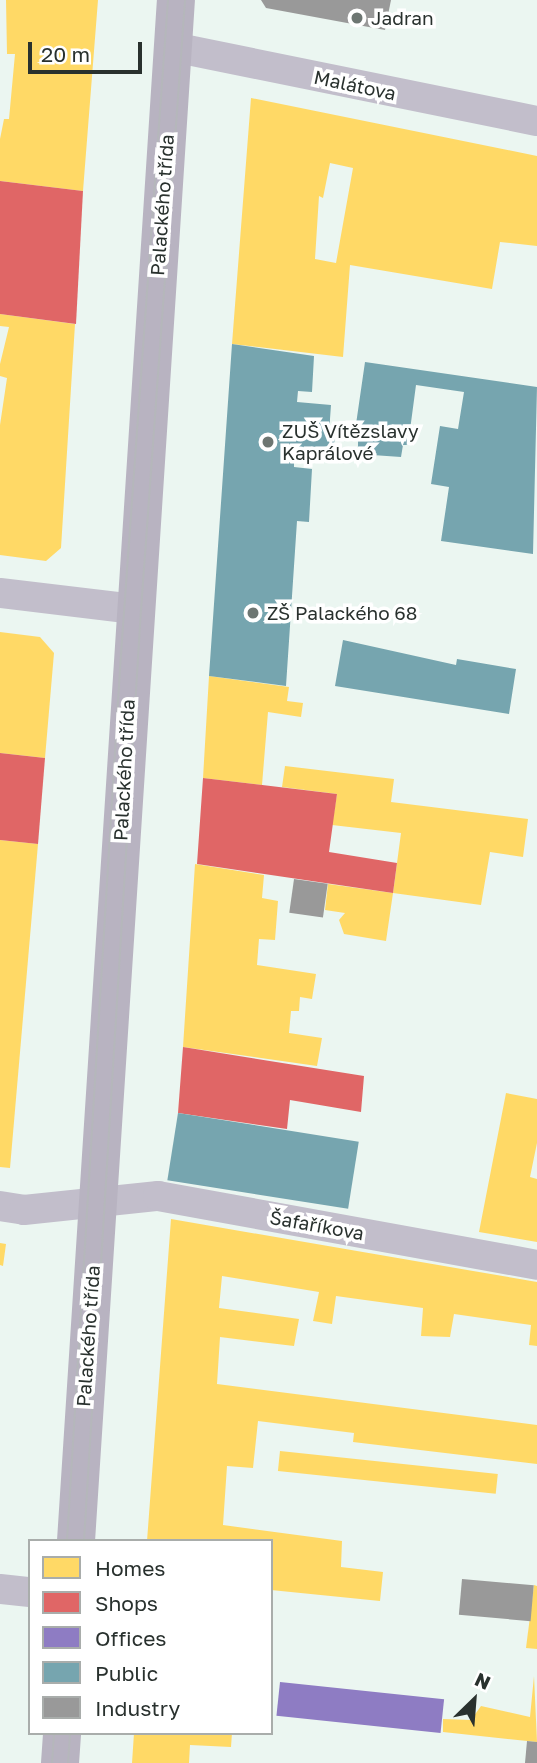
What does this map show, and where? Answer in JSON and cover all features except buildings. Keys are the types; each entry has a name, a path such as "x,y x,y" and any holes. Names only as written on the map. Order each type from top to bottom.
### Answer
{"street":[{"name":"Palackého třída","path":"76,1539 134,609 176,0"},
{"name":"Malátova","path":"173,47 537,121"},
{"path":"0,593 134,609"},
{"name":"Šafaříkova","path":"0,1206 24,1210 158,1196 537,1265"},
{"path":"0,1589 28,1592"},
{"path":"60,1763 62,1735"}],"tram line":[{"path":"67,1539 121,654 168,0"},
{"path":"84,1539 141,610 185,0"},
{"path":"52,1763 54,1735"},
{"path":"68,1763 70,1735"}],"place":[{"name":"Jadran","path":"357,18"},
{"name":"ZUŠ Vítězslavy Kaprálové","path":"268,442"},
{"name":"ZŠ Palackého 68","path":"253,613"}]}
